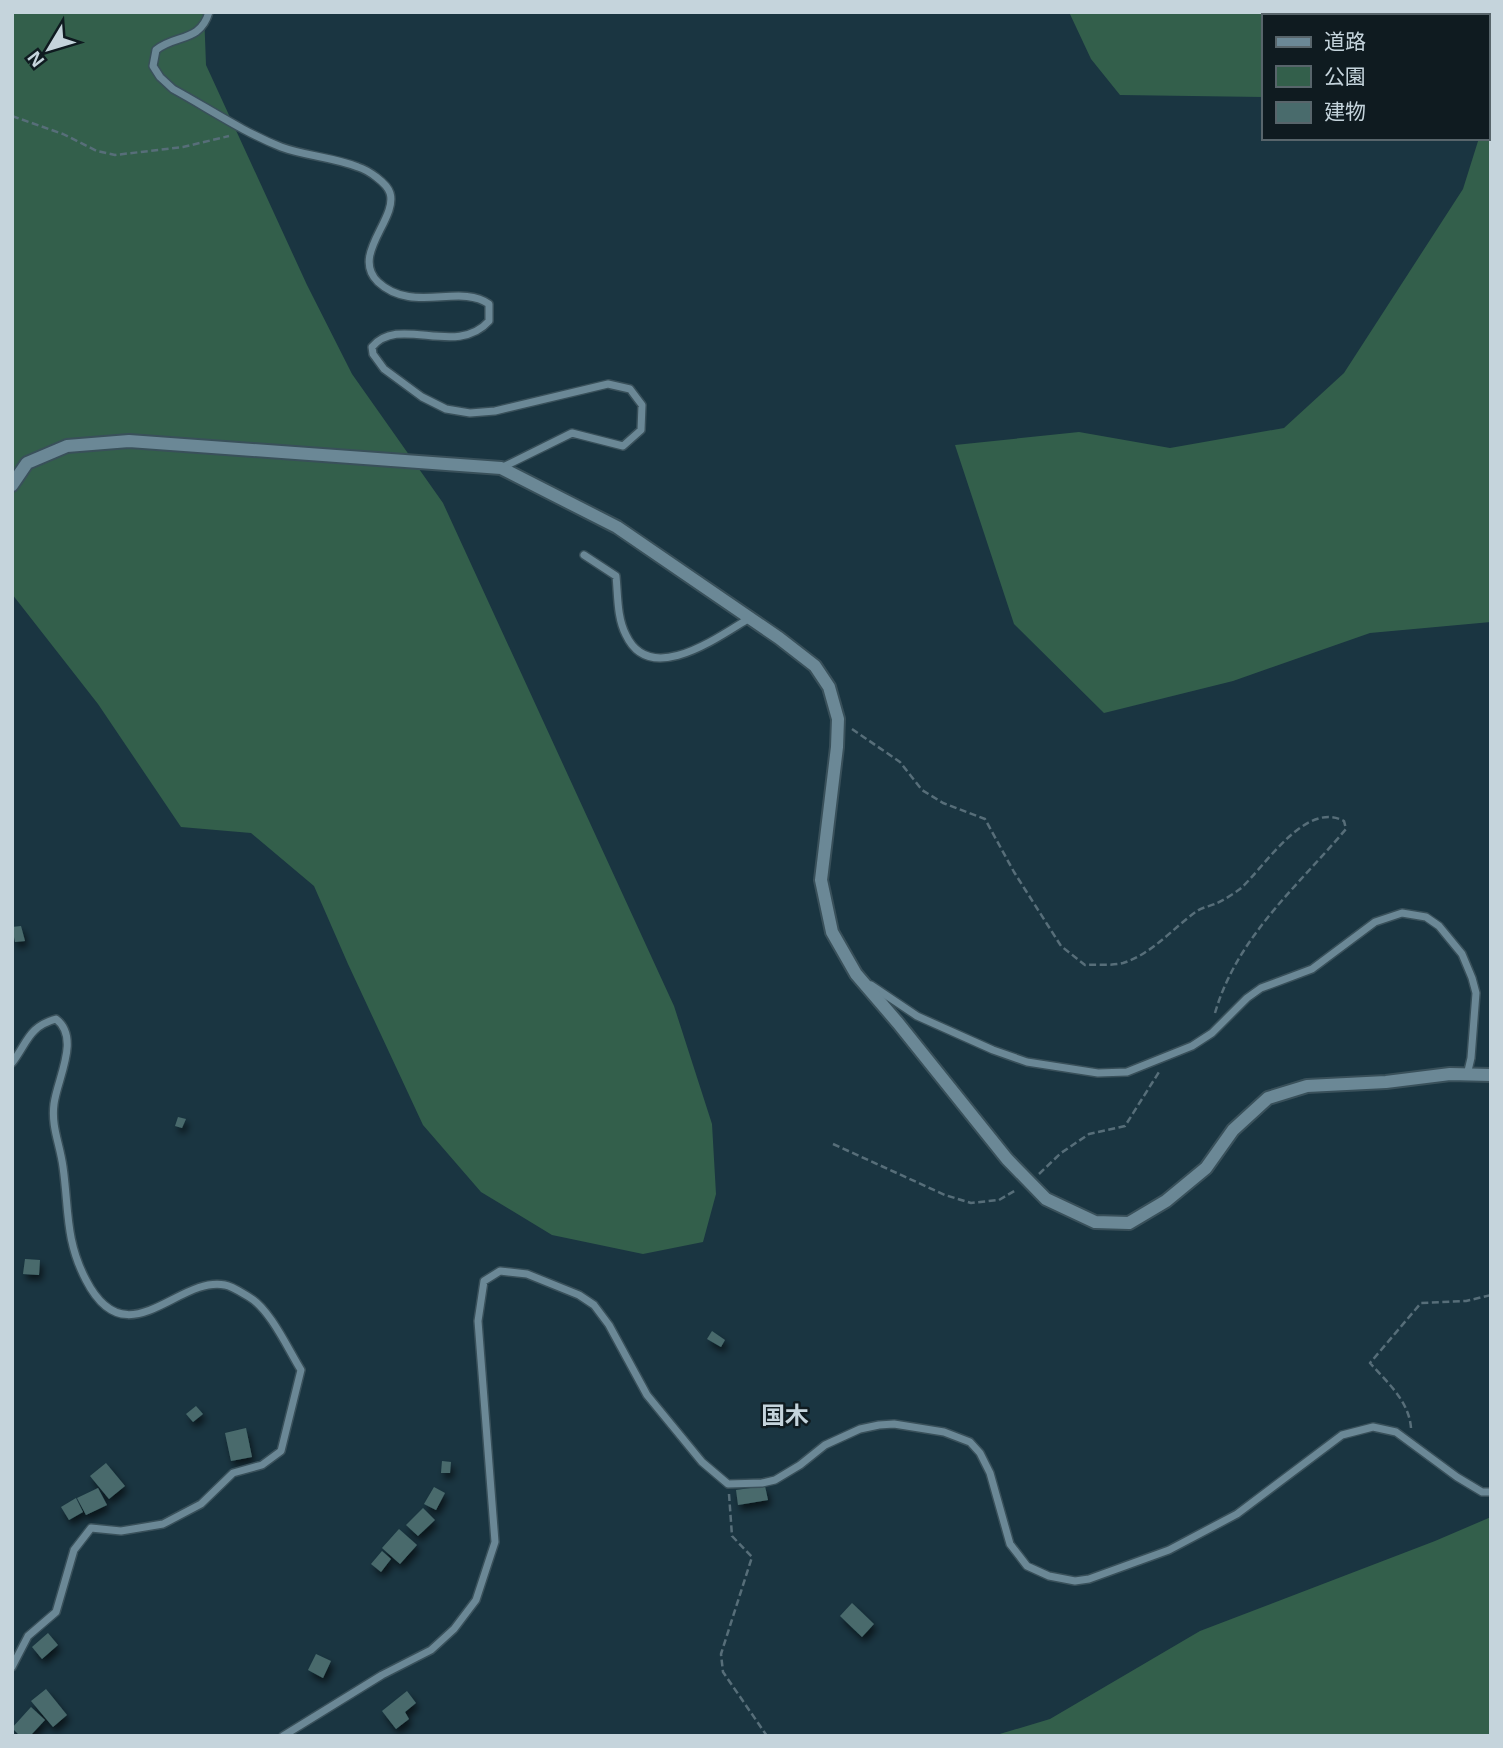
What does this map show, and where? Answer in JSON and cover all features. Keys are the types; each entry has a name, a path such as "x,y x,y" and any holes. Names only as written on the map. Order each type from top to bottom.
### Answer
{"street":[{"path":"209,12 192,37 162,45 156,50 153,66 160,77 173,89 282,147 362,168 388,187 391,207 374,239 370,261 376,280 390,291 404,296 438,299 466,296 489,304 489,321 481,330 471,335 453,338 401,334 384,337 372,347 373,354 384,369 422,397 446,409 470,413 495,411 608,384 630,389 642,405 641,430 623,446 572,433 501,468"},
{"path":"12,485 27,463 68,446 129,441 501,468 617,527 786,643 815,666 829,687 838,719 836,760 821,880 832,932 856,974 1007,1159 1046,1199 1095,1222 1129,1223 1166,1201 1206,1168 1233,1130 1268,1098 1307,1086 1386,1082 1450,1074 1491,1075"},
{"path":"583,555 616,576 619,614 625,634 632,646 643,655 660,659 700,648 748,619"},
{"path":"856,974 917,1016 993,1050 1027,1062 1098,1073 1127,1072 1192,1046 1212,1033 1247,998 1261,988 1312,969 1375,922 1402,913 1426,917 1438,926 1462,954 1472,978 1476,993 1471,1058 1467,1075"},
{"path":"12,1063 29,1034 41,1024 56,1019 63,1025 67,1038 65,1065 56,1092 52,1121 63,1166 67,1226 78,1265 92,1293 104,1306 116,1312 132,1314 152,1310 206,1286 225,1285 251,1298 266,1313 301,1370 281,1451 262,1465 233,1473 201,1504 163,1524 121,1531 91,1528 74,1550 56,1612 28,1636 12,1667"},
{"path":"283,1736 382,1675 431,1650 454,1629 476,1600 495,1542 478,1321 484,1281 500,1271 527,1274 579,1295 594,1306 609,1325 647,1395 702,1462 728,1484 775,1480 825,1445 860,1429 879,1425 894,1424 944,1432 970,1442 980,1453 990,1473 1010,1544 1027,1566 1049,1576 1074,1581 1089,1579 1169,1550 1237,1514 1342,1435 1373,1427 1396,1432 1457,1477 1482,1492 1491,1492"}],"path":[{"path":"12,116 63,134 97,151 115,155 183,147 249,131"},
{"path":"838,719 900,762 922,790 943,803 985,819 1014,872 1061,946 1085,965 1122,963 1147,950 1199,910 1217,903 1240,888 1270,854 1297,830 1326,816 1344,821 1346,829 1253,933 1224,983 1212,1033"},
{"path":"1413,1442 1410,1417 1400,1396 1370,1363 1420,1303 1466,1301 1491,1295"},
{"path":"728,1484 732,1536 752,1557 721,1654 723,1672 767,1736"}],"green space":[{"path":"12,12 204,12 206,65 307,285 352,374 443,503 674,1006 712,1124 716,1194 703,1242 643,1254 552,1235 481,1192 423,1125 314,886 251,833 181,827 98,704 12,594"},
{"path":"1069,12 1491,12 1491,622 1370,633 1233,681 1104,713 1014,624 955,445 1079,432 1170,448 1284,428 1344,373 1463,189 1478,140 1489,140 1489,14 1262,14 1262,97 1120,95 1091,59"},
{"path":"1491,1517 1491,1736 993,1736 1050,1719 1200,1631"}],"building":[{"path":"21,926 25,941 15,942 12,927"},
{"path":"178,1117 186,1119 182,1128 175,1126"},
{"path":"25,1259 40,1260 39,1275 23,1274"},
{"path":"712,1331 725,1340 721,1347 707,1339"},
{"path":"196,1406 203,1414 193,1422 186,1414"},
{"path":"246,1428 252,1457 231,1461 225,1433"},
{"path":"442,1461 451,1462 450,1473 441,1473"},
{"path":"106,1463 125,1486 109,1499 90,1476"},
{"path":"765,1486 768,1500 738,1505 736,1490"},
{"path":"434,1487 445,1493 436,1510 424,1504"},
{"path":"98,1488 107,1505 86,1515 77,1498"},
{"path":"76,1498 83,1512 69,1520 61,1507"},
{"path":"423,1508 435,1520 418,1536 406,1525"},
{"path":"399,1529 417,1545 400,1564 382,1548"},
{"path":"382,1551 391,1559 381,1572 371,1564"},
{"path":"852,1603 874,1624 862,1637 840,1616"},
{"path":"48,1633 58,1645 42,1659 32,1647"},
{"path":"316,1654 331,1661 323,1678 308,1670"},
{"path":"46,1689 67,1715 53,1727 31,1701"},
{"path":"407,1691 416,1703 405,1712 409,1719 396,1729 382,1711"},
{"path":"31,1707 45,1720 30,1736 20,1736 12,1728"}],"district":[{"name":"国木","path":"785,1415"}]}
